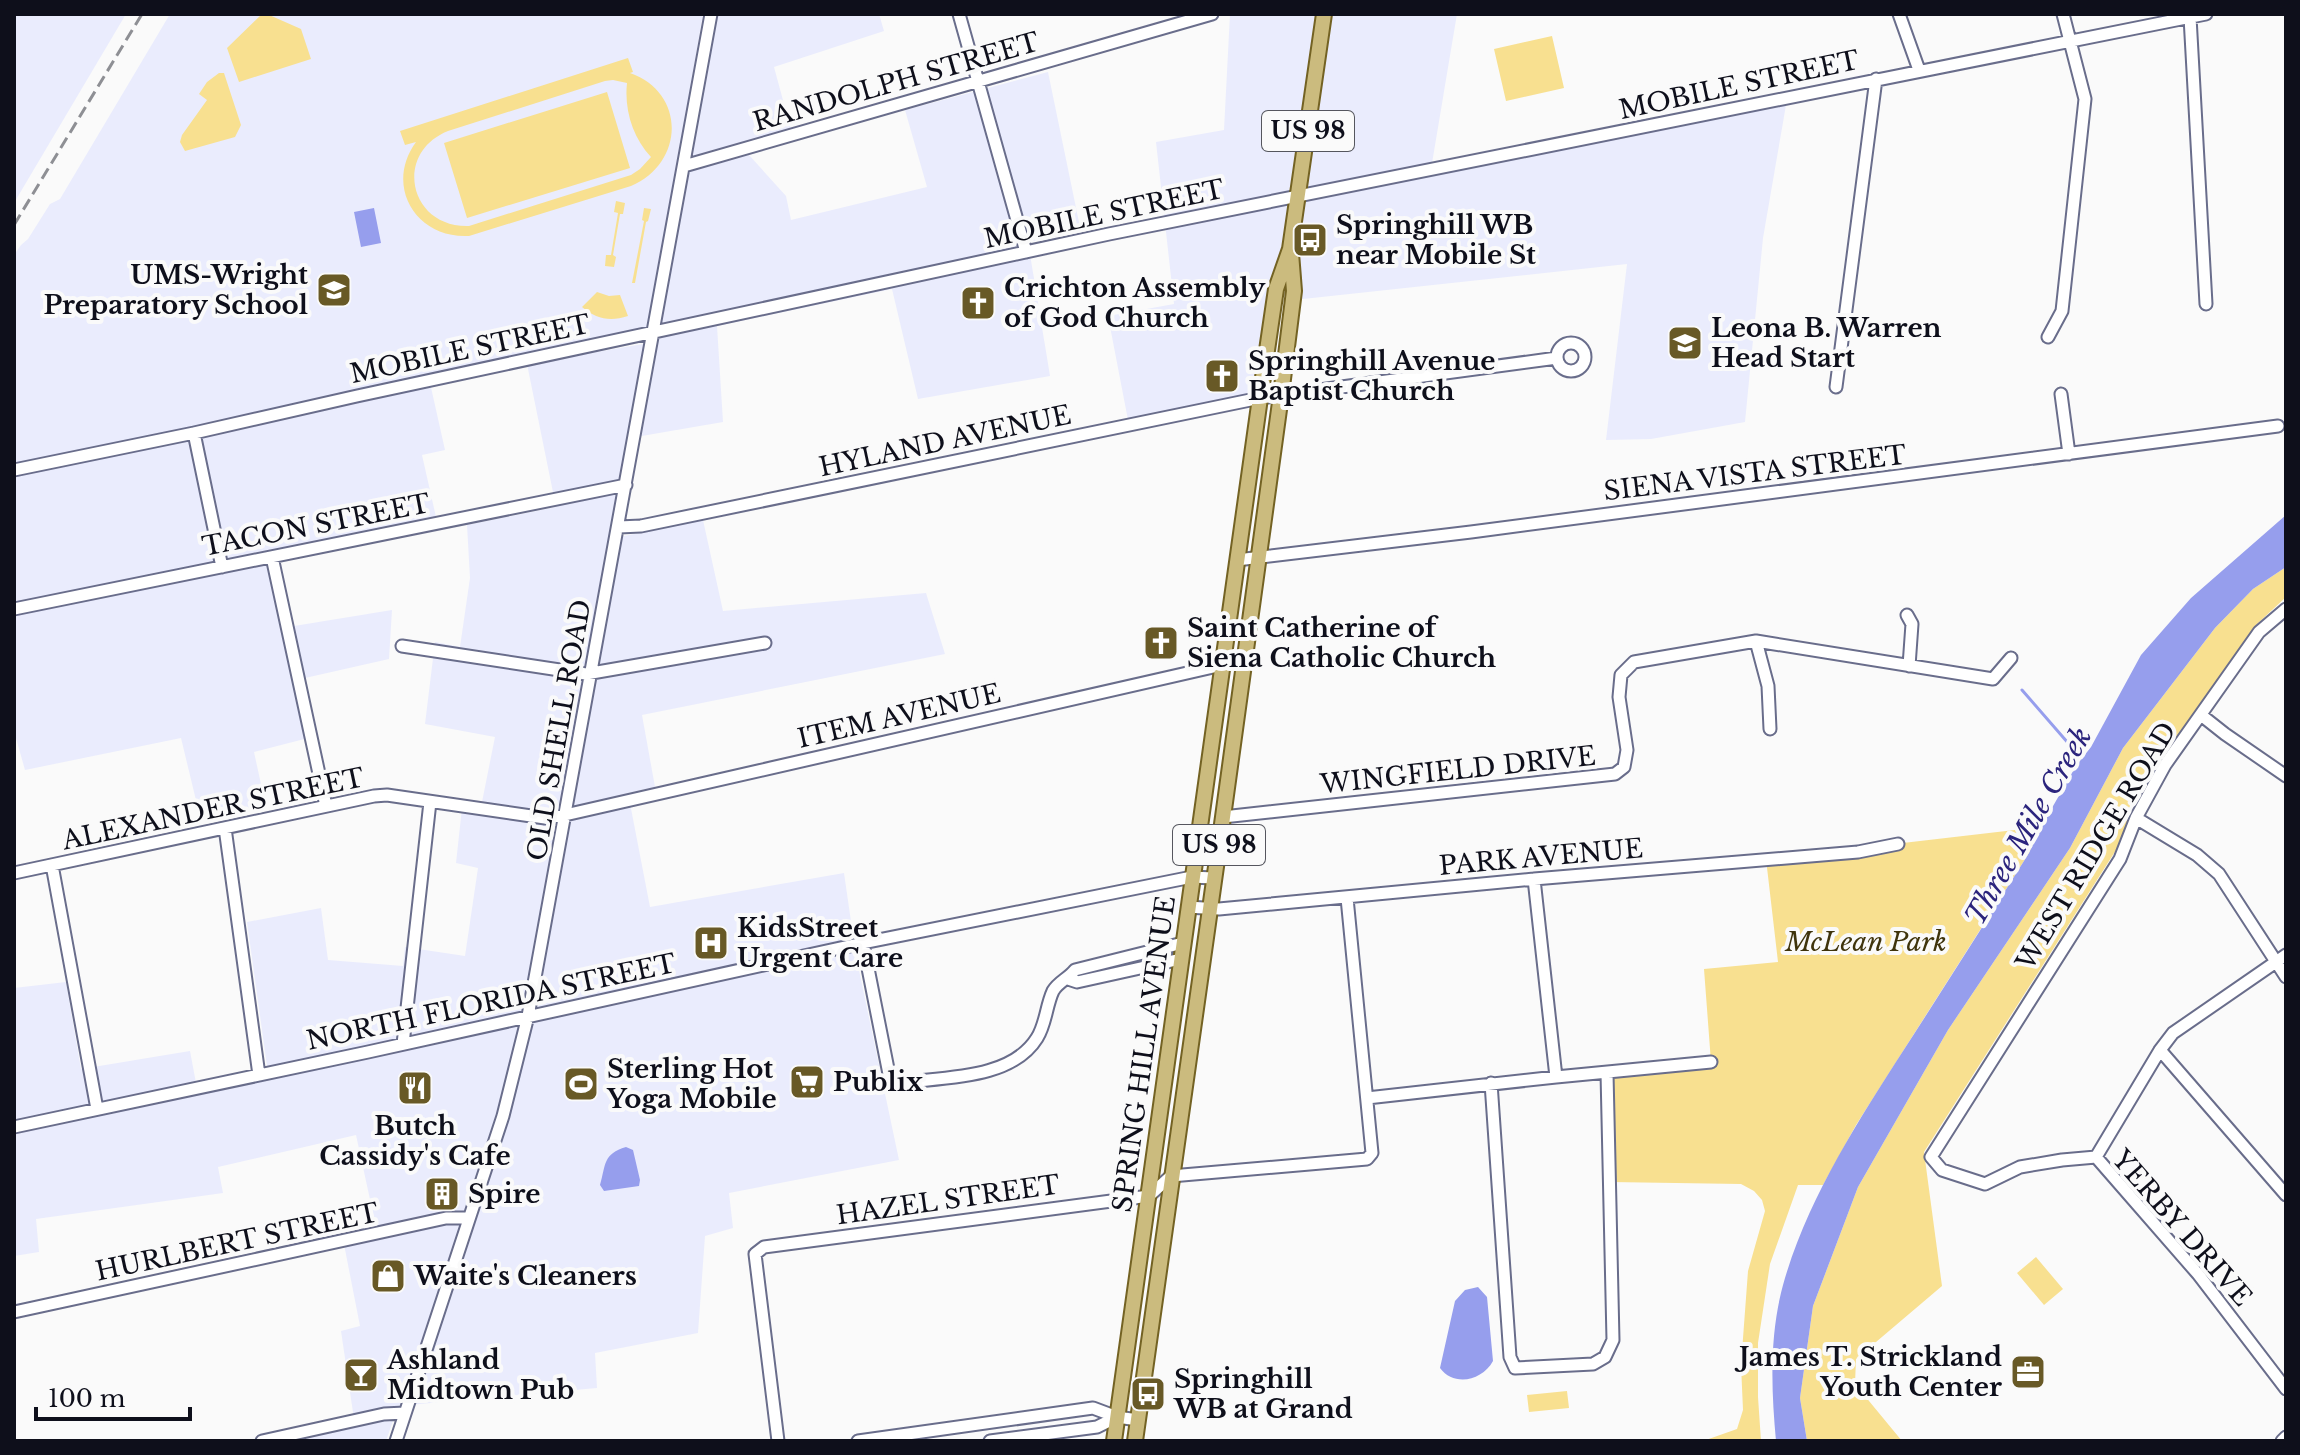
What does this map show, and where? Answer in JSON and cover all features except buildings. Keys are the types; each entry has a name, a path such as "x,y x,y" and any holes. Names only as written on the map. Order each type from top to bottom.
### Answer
{"main road":[{"name":"SPRING HILL AVENUE","path":"1114,1441 1276,289 1290,249 1324,14"},
{"name":"SPRING HILL AVENUE","path":"1135,1441 1281,395 1294,291 1290,249"}],"street":[{"name":"OLD SHELL ROAD","path":"396,1441 503,1116 528,1016 711,14"},
{"path":"959,14 1026,252"},
{"name":"RANDOLPH STREET","path":"684,166 1212,14"},
{"path":"1899,14 1919,70"},
{"path":"2048,337 2062,311 2084,121 2085,99 2063,14"},
{"name":"MOBILE STREET","path":"14,470 1026,252 2206,14"},
{"path":"2190,17 2206,304"},
{"path":"1836,387 1876,79"},
{"name":"HYLAND AVENUE","path":"619,527 655,523 1260,398 1557,358"},
{"path":"2061,394 2069,454"},
{"name":"SIENA VISTA STREET","path":"1237,560 2278,426"},
{"path":"194,433 222,567"},
{"name":"TACON STREET","path":"14,609 626,485"},
{"path":"272,557 326,806"},
{"name":"WEST RIDGE ROAD","path":"1931,1157 2120,859 2136,818 2165,765 2259,632 2286,609"},
{"path":"1907,615 1912,624 1909,666"},
{"path":"1756,641 1768,686 1770,729"},
{"name":"WINGFIELD DRIVE","path":"1223,817 1615,774 1624,767 1627,750 1619,697 1621,675 1634,662 1756,641 1993,679 2011,658"},
{"path":"402,646 592,673 765,643"},
{"name":"ITEM AVENUE","path":"565,815 1244,660"},
{"path":"2201,715 2286,776"},
{"name":"ALEXANDER STREET","path":"14,873 387,795 545,818 565,815"},
{"path":"403,1044 430,802"},
{"path":"2136,818 2197,855 2219,874 2281,959 2286,977"},
{"path":"225,828 259,1075"},
{"name":"PARK AVENUE","path":"1188,907 1209,910 1347,898 1858,852 1898,844"},
{"path":"52,865 97,1109"},
{"name":"NORTH FLORIDA STREET","path":"14,1127 863,943 1192,877 1213,878"},
{"path":"1534,879 1556,1077"},
{"path":"1149,1196 1171,1176 1367,1159 1372,1153 1347,898"},
{"path":"863,943 889,1074 893,1081 899,1083 999,1069 1014,1062 1038,1037 1051,994 1075,970 1182,951"},
{"path":"2096,1157 2173,1033 2281,959"},
{"path":"2160,1050 2286,1195"},
{"path":"1367,1098 1711,1062"},
{"path":"1491,1083 1510,1357 1515,1368 1593,1364 1605,1357 1613,1340 1607,1073"},
{"name":"YERBY DRIVE","path":"1931,1157 1942,1170 1985,1184 2020,1167 2096,1157 2198,1274 2286,1389"},
{"name":"HAZEL STREET","path":"778,1441 755,1254 764,1247 1149,1196"},
{"name":"HURLBERT STREET","path":"14,1312 446,1218 469,1218"},
{"path":"858,1441 1093,1408 1117,1417 1138,1420"},
{"path":"262,1441 384,1414 405,1413"},
{"path":"990,1441 1097,1427 1117,1417"}],"shaded area":[{"path":"14,14 126,14 14,203"},
{"path":"170,14 703,14 676,173 711,14 879,14 884,31 774,67 794,141 749,155 786,196 791,220 927,187 905,110 1048,72 1081,232 1028,242 1050,376 918,399 892,289 717,326 723,422 630,438 609,539 703,520 723,611 926,593 945,654 642,715 655,787 628,793 650,907 844,873 856,956 899,1160 729,1193 733,1228 705,1236 698,1333 595,1353 597,1388 398,1406 386,1441 291,1441 355,1426 341,1331 360,1326 342,1234 376,1227 356,1135 218,1167 223,1193 36,1219 39,1252 14,1256 14,988 66,982 81,1069 190,1051 196,1083 267,1066 247,922 321,908 328,960 403,966 405,947 465,956 478,868 456,863 463,799 482,802 495,737 425,724 435,642 460,647 470,578 467,525 556,507 527,364 643,344 647,327 428,374 445,450 422,455 436,517 278,552 294,626 392,610 389,659 305,678 316,736 254,752 266,807 201,821 181,738 25,770 14,731 14,474 201,435 199,425 14,463 14,255 50,204 60,199"},
{"path":"1230,14 1457,14 1430,175 1786,105 1763,238 1745,422 1651,439 1606,440 1627,264 1303,299 1270,295 1256,395 1128,420 1108,316 1174,304 1156,142 1224,130"}],"green space":[{"path":"262,14 301,29 311,59 239,82 227,48"},
{"path":"1552,36 1564,88 1506,101 1494,49"},
{"path":"628,58 633,72 630,73 649,83 662,96 672,129 669,146 661,162 649,176 631,186 469,236 450,235 434,229 411,207 403,176 416,142 405,145 400,131","holes":["605,81 627,83 631,123 651,157 631,175 469,226 449,223 433,215 421,203 415,188 415,171 420,155 431,141 448,131"]},
{"path":"224,73 241,125 235,137 185,151 180,142 182,135 207,100 199,94 207,82"},
{"path":"607,92 630,168 467,218 444,143"},
{"path":"616,201 625,203 623,214 620,214 614,267 605,266 606,255 611,255 618,213 614,212"},
{"path":"644,208 651,209 635,283 632,283 644,221"},
{"path":"597,292 609,296 620,295 628,316 604,318 582,307"},
{"path":"2286,567 2286,597 2256,625 2135,796 2125,816 2129,828 2123,839 1924,1152 1942,1286 1856,1359 1855,1384 1902,1441 1807,1441 1800,1398 1813,1306 1858,1187 1948,1030 2070,848 2123,748 2215,628 2253,589"},
{"name":"McLean Park","path":"2041,827 2029,853 1856,1125 1823,1185 1798,1185 1770,1264 1758,1343 1761,1441 1703,1441 1737,1429 1743,1410 1741,1365 1748,1271 1765,1211 1762,1200 1754,1191 1741,1184 1610,1182 1607,1073 1711,1062 1704,969 1778,962 1766,859"},
{"path":"2036,1257 2063,1289 2044,1305 2017,1273"},
{"path":"1567,1391 1569,1408 1529,1412 1527,1395"}],"water":[{"path":"374,208 381,243 361,247 354,212"},
{"path":"2286,515 2286,567 2253,589 2215,628 2123,748 2070,848 1948,1030 1858,1187 1813,1306 1800,1398 1807,1441 1776,1441 1773,1359 1780,1298 1795,1247 1837,1159 2029,853 2141,655 2191,598"},
{"path":"626,1147 633,1150 639,1186 604,1191 600,1185 609,1157"},
{"path":"1478,1287 1487,1297 1493,1361 1475,1377 1453,1378 1440,1368 1455,1301 1465,1290"}],"waterway":[{"name":"Three Mile Creek","path":"2022,690 2082,759"}],"railway":[{"path":"14,225 142,14"}],"place":[{"name":"Springhill WB near Mobile St","path":"1310,240"},
{"name":"UMS-Wright Preparatory School","path":"334,290"},
{"name":"Crichton Assembly of God Church","path":"978,303"},
{"name":"Leona B. Warren Head Start","path":"1685,343"},
{"name":"Springhill Avenue Baptist Church","path":"1222,376"},
{"name":"Saint Catherine of Siena Catholic Church","path":"1161,643"},
{"name":"KidsStreet Urgent Care","path":"711,943"},
{"name":"Publix","path":"807,1082"},
{"name":"Sterling Hot Yoga Mobile","path":"581,1084"},
{"name":"Butch Cassidy's Cafe","path":"415,1088"},
{"name":"Spire","path":"442,1194"},
{"name":"Waite's Cleaners","path":"388,1276"},
{"name":"James T. Strickland Youth Center","path":"2028,1372"},
{"name":"Ashland Midtown Pub","path":"361,1375"},
{"name":"Springhill WB at Grand","path":"1148,1394"}]}
